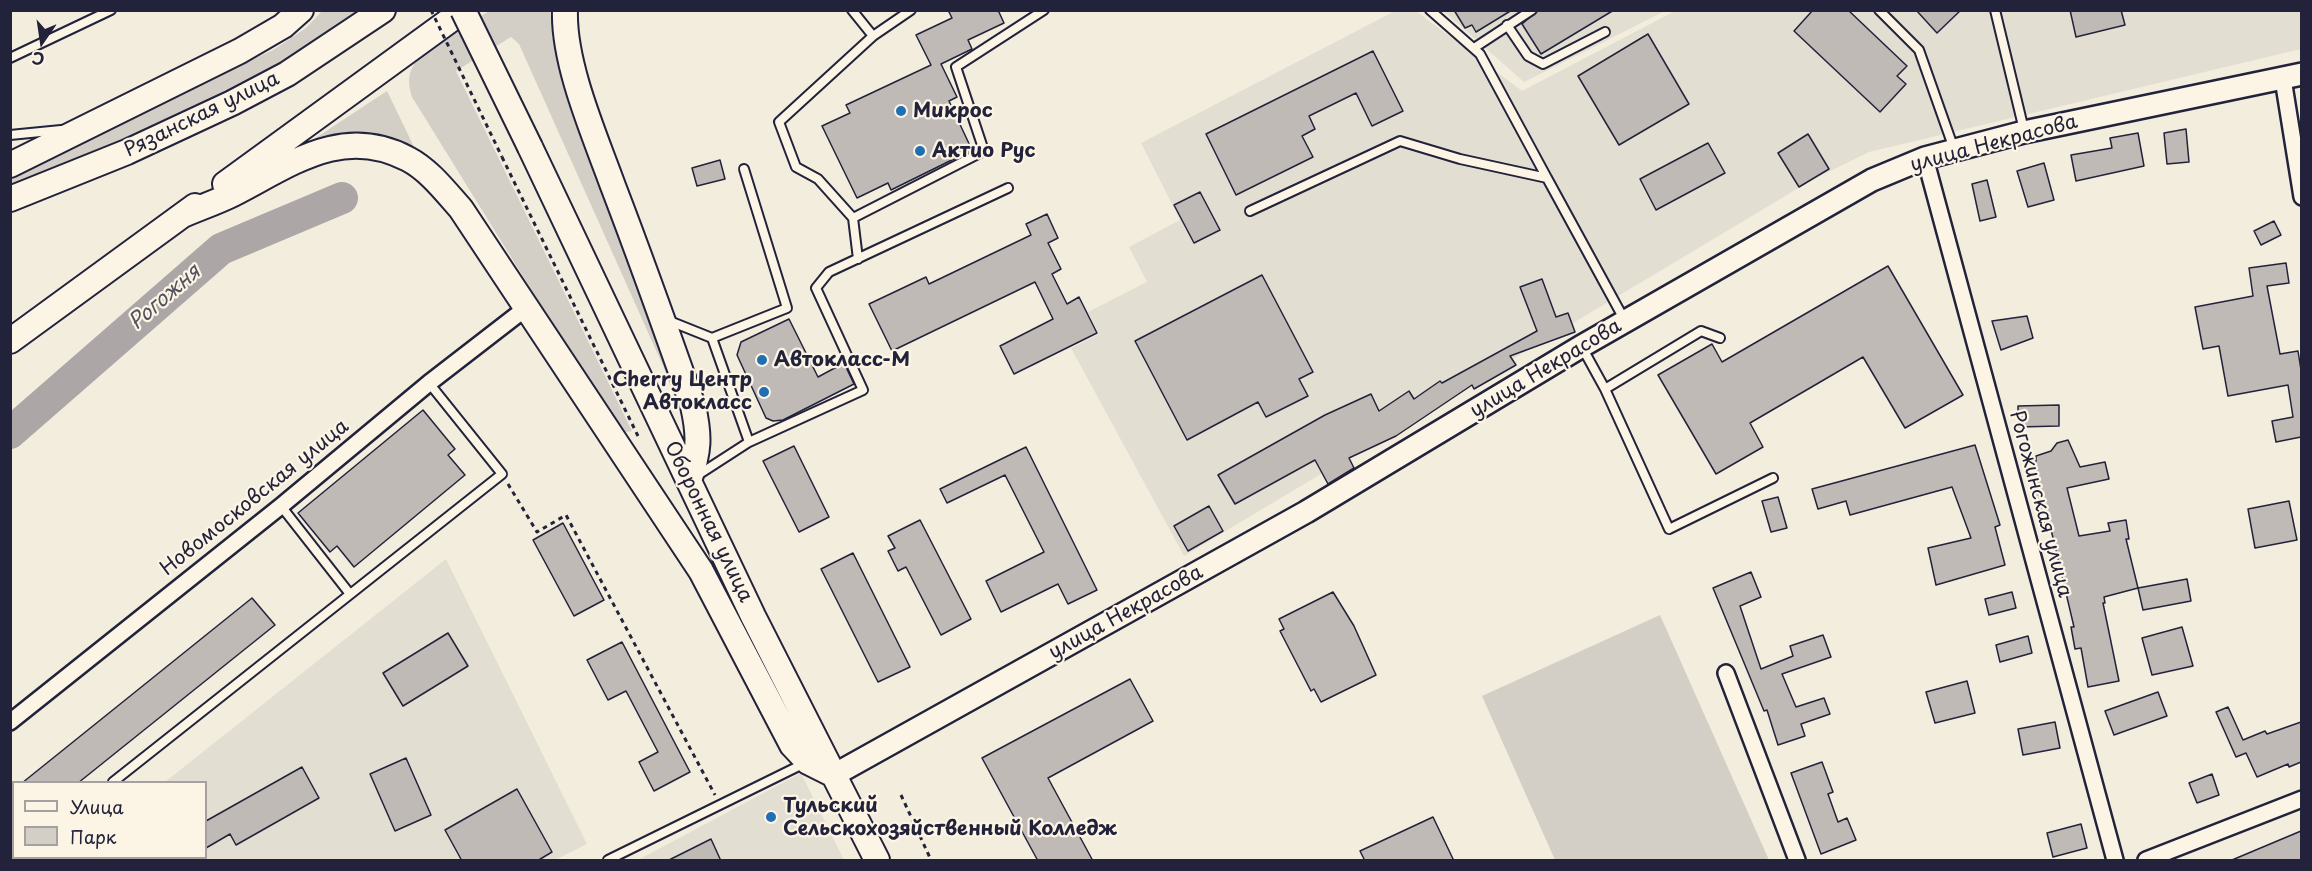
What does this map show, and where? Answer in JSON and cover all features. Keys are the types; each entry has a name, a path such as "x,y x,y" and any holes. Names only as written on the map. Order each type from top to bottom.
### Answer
{"main road":[{"path":"10,165 240,51 282,26 301,10"},
{"name":"Рязанская улица","path":"10,199 108,160 232,103 287,74 383,10"},
{"path":"10,341 463,10"},
{"name":"Оборонная улица","path":"463,10 822,763 877,861"},
{"path":"565,10 564,27 595,137 693,406 699,431 698,453 689,481"},
{"path":"183,215 232,194 300,157 318,150 352,146 381,149 409,159 427,173 461,209 701,571 792,745 822,763"},
{"path":"699,503 701,571 753,616"}],"street":[{"name":"улица Некрасова","path":"822,763 1306,512 1582,346 1872,180 1925,158 2024,132 2292,76"},
{"path":"2292,76 2301,197"},
{"name":"Рогожинская улица","path":"1925,158 2115,861"},
{"name":"Новомосковская улица","path":"10,722 281,506 429,383 526,308"},
{"path":"1726,672 1797,861"},
{"path":"2146,861 2301,799"}],"lane":[{"path":"10,58 111,10"},
{"path":"852,10 873,36"},
{"path":"858,259 853,218 818,179 796,167 779,122 873,36 911,10"},
{"path":"853,218 984,151 956,67 1044,10"},
{"path":"1474,48 1532,10"},
{"path":"1879,10 1919,50 1955,150"},
{"path":"1995,10 2024,132"},
{"path":"1435,12 1480,54 1626,321"},
{"path":"1508,25 1528,56 1543,64 1605,32"},
{"path":"10,135 83,127"},
{"path":"1250,211 1400,141 1460,159 1547,178"},
{"path":"662,318 712,338 788,308 744,170"},
{"path":"689,481 749,442 862,390 816,288 829,272 1008,188"},
{"path":"1605,389 1701,331 1720,338"},
{"path":"712,338 749,442"},
{"path":"1582,346 1605,389 1669,529 1773,478"},
{"path":"116,781 502,474 429,383"},
{"path":"281,506 350,594"},
{"path":"608,861 720,805 822,763"}],"path":[{"path":"430,10 640,440"},
{"path":"502,474 537,532 566,515 720,805"},
{"path":"901,795 931,861"}],"shaded area":[{"path":"1395,11 1416,11 1522,91 1675,11 2301,11 2301,49 1869,152 1812,180 1184,556 1071,348 1099,334 1088,312 1147,282 1129,247 1180,220 1141,143"},
{"path":"1443,11 1665,11 1524,82"},
{"path":"446,559 587,844 555,860 67,860 207,859 207,781 166,781"},
{"name":"Тульский Сельскохозяйственный Колледж","path":"801,773 844,860 638,860"}],"green space":[{"path":"322,11 360,11 274,68 161,126 11,188 10,173 273,50 306,28"},
{"path":"489,11 550,11 553,41 560,70 672,386 519,44 511,37 456,71 632,431 620,433 412,97 409,86 410,76 419,57"},
{"path":"387,91 416,151 313,141 314,139"},
{"path":"1660,615 1769,860 1555,860 1482,696"}],"building":[{"path":"948,10 998,10 1004,23 968,40 972,49 941,64 957,97 949,101 972,150 891,190 888,183 857,198 822,126 850,113 846,105 931,65 916,35 952,18"},
{"path":"1454,10 1512,10 1476,32 1472,25 1465,28"},
{"path":"1538,10 1614,10 1541,54 1522,24"},
{"path":"1813,10 1848,10 1907,66 1897,76 1906,84 1880,112 1794,31"},
{"path":"1916,10 1961,10 1937,33"},
{"path":"2070,10 2121,10 2125,25 2076,37"},
{"path":"1648,34 1689,104 1619,145 1578,76"},
{"path":"1373,51 1403,111 1372,126 1356,93 1309,116 1315,129 1302,136 1313,157 1236,195 1206,134"},
{"path":"2186,129 2189,162 2167,164 2164,133"},
{"path":"2138,133 2144,166 2076,181 2071,155 2112,148 2110,138"},
{"path":"1808,134 1829,169 1799,187 1778,153"},
{"path":"1708,143 1725,173 1656,210 1640,179"},
{"path":"720,160 725,179 697,186 692,168"},
{"path":"2044,163 2054,200 2028,207 2017,171"},
{"path":"1987,180 1996,217 1980,221 1972,184"},
{"path":"1200,192 1220,230 1194,243 1174,205"},
{"path":"1047,214 1058,238 1048,243 1061,269 1052,274 1067,304 1079,297 1097,333 1014,374 1000,346 1053,319 1035,282 892,351 869,304 926,277 929,284 1031,235 1026,224"},
{"path":"2274,221 2281,235 2261,245 2254,231"},
{"path":"2286,263 2289,283 2267,286 2280,354 2298,351 2301,370 2301,437 2276,442 2272,421 2293,417 2288,385 2228,396 2219,346 2203,349 2195,307 2253,296 2249,268"},
{"path":"1888,266 1963,395 1905,428 1863,357 1750,423 1763,447 1716,474 1658,375 1712,344 1722,362"},
{"path":"1262,275 1313,372 1299,379 1308,396 1266,417 1258,402 1187,440 1135,341"},
{"path":"1542,279 1556,317 1568,313 1575,332 1510,356 1516,365 1474,389 1472,385 1396,436 1349,458 1354,468 1328,484 1315,460 1235,504 1218,475 1325,415 1371,394 1379,411 1409,391 1414,399 1440,381 1442,383 1537,331 1520,287"},
{"path":"2027,316 2033,338 2001,350 1992,321"},
{"path":"789,319 818,377 844,363 854,384 783,420 773,421 766,418 737,355 741,342"},
{"path":"2059,405 2059,426 2018,427 2018,406"},
{"path":"423,410 455,449 448,455 465,475 354,567 337,546 330,552 298,513"},
{"path":"2068,440 2080,467 2105,462 2109,479 2067,488 2079,536 2110,531 2108,523 2126,520 2129,539 2126,539 2138,588 2104,597 2105,603 2103,603 2119,681 2088,687 2081,648 2075,649 2071,627 2074,627 2049,521 2042,523 2035,497 2036,456 2051,451 2057,443"},
{"path":"1975,445 2000,525 1995,527 2005,565 1936,585 1928,548 1971,538 1952,487 1850,515 1846,501 1818,509 1812,489"},
{"path":"794,446 829,517 799,532 763,461"},
{"path":"1026,447 1097,590 1068,604 1058,584 1001,612 986,581 1044,552 1005,475 947,503 940,489"},
{"path":"1778,497 1787,528 1771,532 1762,501"},
{"path":"2289,501 2297,540 2255,548 2248,509"},
{"path":"1209,506 1223,531 1188,551 1174,526"},
{"path":"920,520 971,619 941,635 906,567 898,571 888,551 895,548 888,536"},
{"path":"563,523 604,600 574,616 533,540"},
{"path":"853,553 910,667 878,682 821,569"},
{"path":"1751,572 1761,597 1740,606 1761,669 1793,656 1790,646 1823,635 1831,657 1782,674 1796,707 1824,698 1830,714 1801,724 1805,736 1778,745 1767,710 1764,711 1713,588"},
{"path":"2187,579 2191,601 2143,610 2138,588"},
{"path":"1333,592 1354,626 1376,675 1321,702 1314,689 1311,691 1280,631 1284,629 1279,619"},
{"path":"2012,592 2016,608 1989,615 1985,599"},
{"path":"252,598 275,625 80,781 24,781"},
{"path":"2182,627 2193,666 2152,675 2142,638"},
{"path":"448,633 468,666 403,706 383,673"},
{"path":"2028,636 2032,653 2000,662 1996,645"},
{"path":"622,642 690,772 654,791 639,762 658,752 626,691 608,700 587,660"},
{"path":"1130,679 1153,721 1048,778 1093,861 1038,861 982,758"},
{"path":"1967,681 1975,713 1935,723 1926,692"},
{"path":"2158,692 2167,716 2114,735 2105,711"},
{"path":"2228,707 2243,740 2265,731 2267,734 2301,722 2301,762 2289,767 2288,764 2257,777 2246,753 2236,757 2216,712"},
{"path":"2055,722 2060,748 2023,755 2018,729"},
{"path":"406,758 431,815 395,831 370,774"},
{"path":"1822,762 1833,792 1828,794 1838,822 1847,818 1856,840 1821,854 1791,773"},
{"path":"302,767 319,798 236,845 230,834 207,847 207,820"},
{"path":"2212,774 2219,795 2197,803 2189,783"},
{"path":"517,789 552,852 537,861 462,861 445,830"},
{"path":"1433,817 1454,861 1365,861 1360,851"},
{"path":"2081,824 2087,848 2053,857 2047,833"},
{"path":"2301,831 2301,860 2232,860"},
{"path":"711,839 721,861 667,861"}],"waterway":[{"name":"Рогожня","path":"10,433 221,249 342,198"}],"place":[{"name":"Микрос","path":"901,111"},
{"name":"Актио Рус","path":"920,151"},
{"name":"Автокласс-М","path":"762,360"},
{"name":"Cherry Центр Автокласс","path":"764,392"},
{"name":"Тульский Сельскохозяйственный Колледж","path":"771,817"}]}
